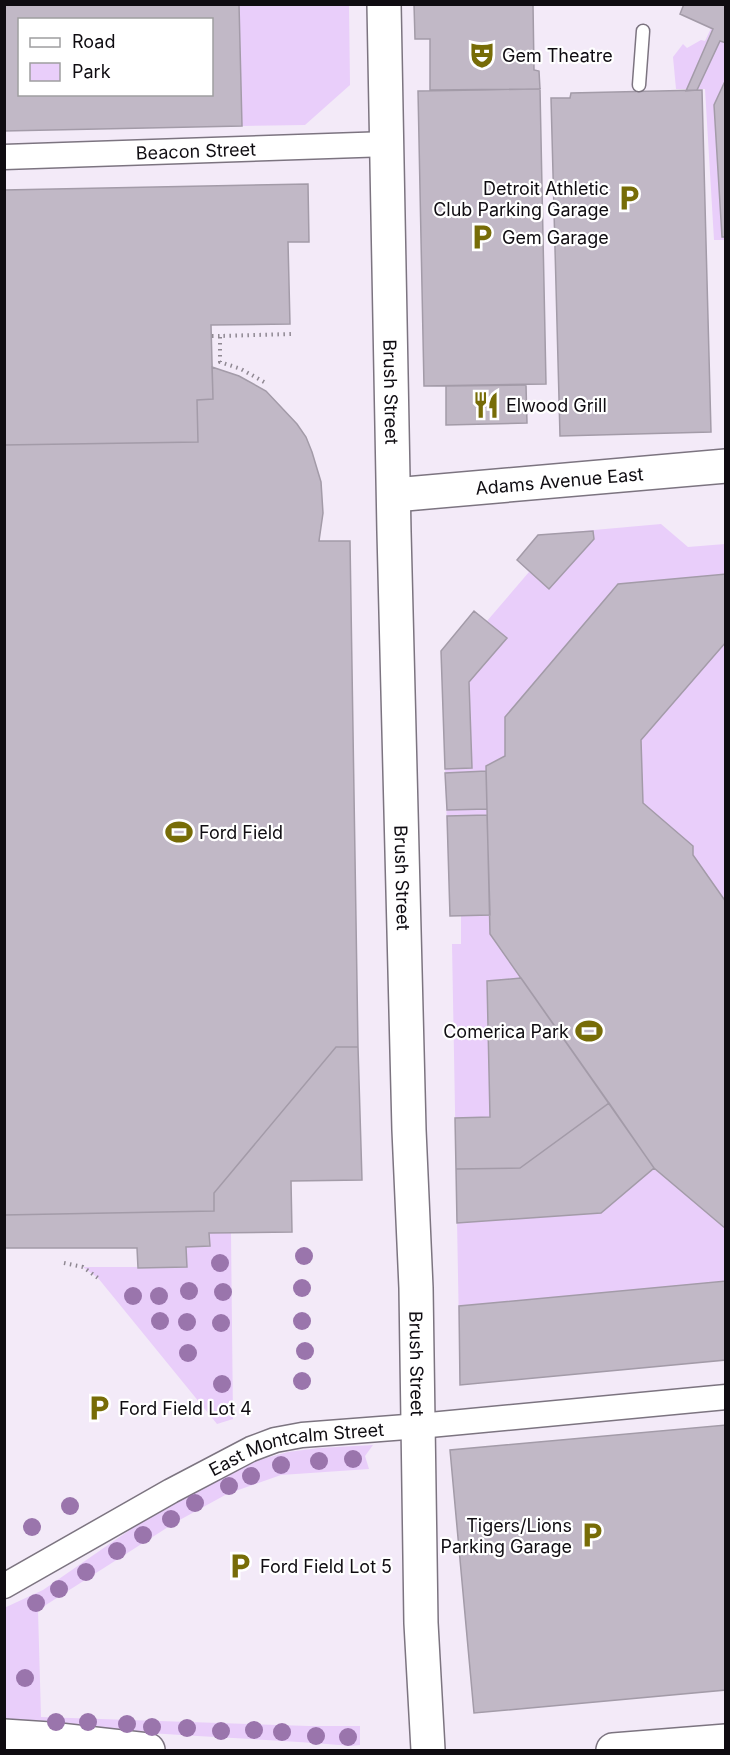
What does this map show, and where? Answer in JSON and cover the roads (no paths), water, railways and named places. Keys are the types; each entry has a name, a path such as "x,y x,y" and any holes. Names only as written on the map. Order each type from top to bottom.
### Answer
{"main road":[{"name":"Brush Street","path":"384,4 393,495 409,1130 416,1288 421,1623 428,1750"},
{"name":"Adams Avenue East","path":"393,495 726,466"},
{"path":"4,1736 148,1750"},
{"path":"613,1750 726,1741"}],"street":[{"name":"Beacon Street","path":"4,157 388,144"},
{"name":"East Montcalm Street","path":"4,1586 171,1491 251,1449 275,1440 302,1435 726,1397"}],"lane":[{"path":"639,85 643,31"}],"place":[{"name":"Gem Theatre","path":"482,55"},
{"name":"Detroit Athletic Club Parking Garage","path":"629,198"},
{"name":"Gem Garage","path":"482,237"},
{"name":"Elwood Grill","path":"486,405"},
{"name":"Ford Field","path":"179,832"},
{"name":"Comerica Park","path":"589,1031"},
{"name":"Ford Field Lot 4","path":"99,1408"},
{"name":"Tigers/Lions Parking Garage","path":"592,1535"},
{"name":"Ford Field Lot 5","path":"240,1566"}]}
